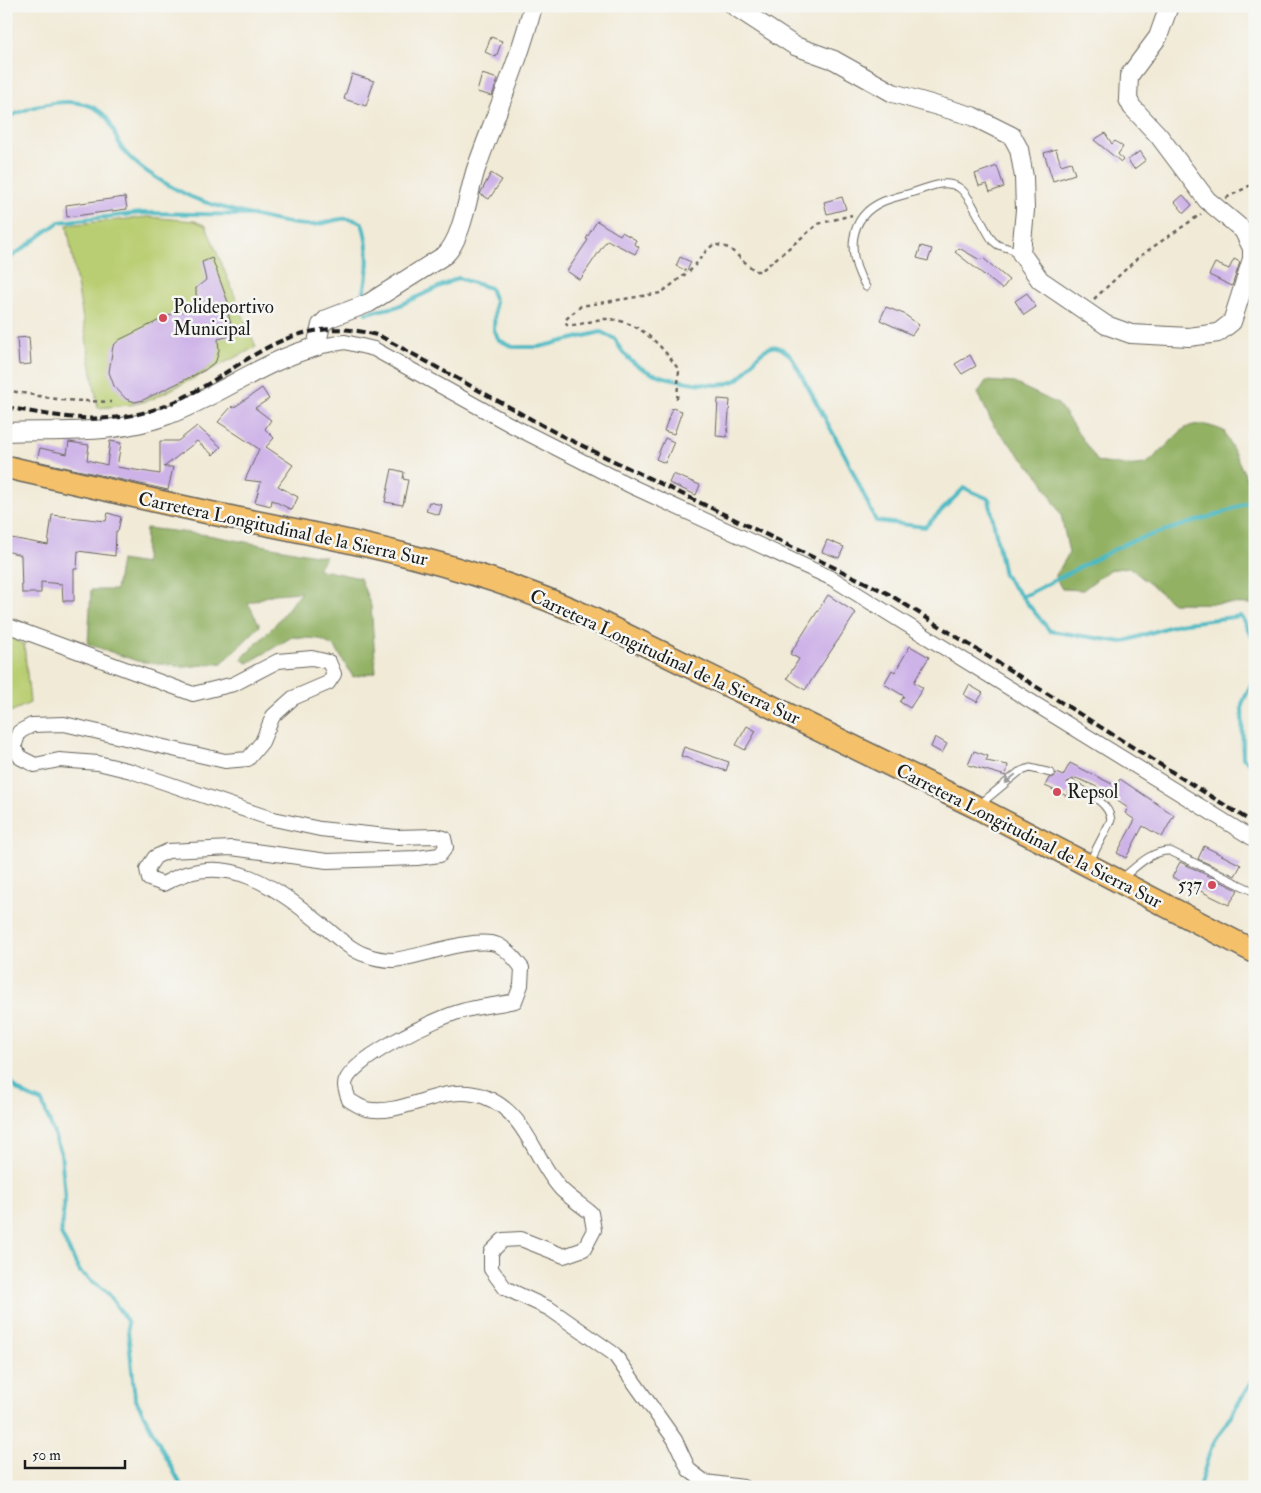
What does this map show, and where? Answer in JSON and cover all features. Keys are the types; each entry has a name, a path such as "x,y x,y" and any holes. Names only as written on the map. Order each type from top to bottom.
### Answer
{"highway":[{"name":"Carretera Longitudinal de la Sierra Sur","path":"6,467 374,547 503,582 591,618 976,807 1255,952"}],"street":[{"path":"316,347 321,325 327,319 363,306 446,255 454,245 476,171 524,41 533,6"},
{"path":"734,6 795,46 834,60 894,93 972,116 1012,136 1019,149 1024,177 1021,253 1040,280 1081,310 1106,325 1131,334 1189,337 1218,333 1226,329 1232,322 1252,259 1252,248 1243,230 1213,205 1159,136 1132,107 1128,99 1130,76 1158,37 1169,6"},
{"path":"6,432 109,428 150,422 185,408 288,356 316,347 345,342 374,349 508,424 633,487 833,579 1255,840"},
{"path":"6,624 193,694 234,684 278,662 312,658 329,662 334,674 328,683 293,698 273,716 262,742 248,759 226,761 64,724 32,725 19,732 14,747 21,758 35,764 60,760 98,763 131,771 269,818 320,829 396,837 436,836 444,838 446,847 440,854 416,858 327,861 232,848 168,851 155,856 147,869 150,880 163,884 182,873 211,869 240,873 282,893 341,940 364,955 392,960 473,943 497,944 512,956 522,968 521,985 515,1001 461,1011 413,1032 366,1059 349,1073 345,1085 349,1100 366,1109 392,1109 428,1097 474,1094 487,1097 503,1107 526,1131 546,1168 561,1190 591,1213 594,1230 584,1248 564,1256 521,1239 503,1240 491,1252 491,1269 505,1288 550,1309 614,1354 675,1440 689,1470 705,1482 743,1487"}],"lane":[{"path":"866,287 855,265 852,242 853,232 859,220 868,211 883,202 940,184 950,183 963,192 993,241 998,245 1021,253"},
{"path":"976,807 1019,772 1030,768 1051,773"},
{"path":"1072,784 1106,806 1110,813 1111,820 1088,865"},
{"path":"1118,881 1148,858 1163,851 1170,851 1255,892"}],"path":[{"path":"1081,310 1140,256 1213,205 1255,183"},
{"path":"677,399 679,370 660,344 638,328 609,319 577,326 568,325 565,320 581,306 661,293 692,269 714,244 729,248 755,270 761,270 818,224 868,211"},
{"path":"6,390 61,400 111,402"}],"green space":[{"name":"Polideportivo Municipal","path":"148,217 195,221 206,226 256,347 150,400 130,405 98,408 67,225"},
{"path":"986,381 1014,383 1058,404 1098,462 1127,465 1146,463 1185,428 1192,425 1211,426 1224,431 1247,479 1255,476 1255,604 1173,603 1129,567 1109,570 1083,590 1062,589 1055,577 1069,553 1061,515 1041,479 993,425 978,393"},
{"path":"146,528 208,535 326,557 317,569 360,578 371,606 376,672 353,677 335,647 319,639 292,637 248,663 241,659 274,626 301,592 274,594 248,603 260,626 222,663 185,667 137,661 88,644 91,590 116,590 121,560 145,564"},
{"path":"6,636 24,644 30,703 6,714"}],"building":[{"path":"491,37 502,41 496,57 485,52"},
{"path":"352,74 374,81 366,106 344,99"},
{"path":"482,74 498,79 492,96 477,92"},
{"path":"1105,133 1112,144 1115,141 1123,147 1118,154 1123,160 1121,162 1094,140"},
{"path":"1056,149 1061,165 1071,162 1075,174 1053,181 1044,153"},
{"path":"1140,151 1146,160 1134,169 1128,160"},
{"path":"997,166 1004,187 990,192 987,184 979,186 975,174"},
{"path":"491,173 502,180 489,199 480,194"},
{"path":"1183,195 1192,205 1184,213 1175,202"},
{"path":"125,197 127,209 67,217 66,205"},
{"path":"842,197 846,209 827,214 824,202"},
{"path":"597,221 620,235 622,232 636,240 634,244 639,247 635,254 607,240 580,280 567,271 588,240 586,239"},
{"path":"921,246 932,249 928,261 917,258"},
{"path":"959,248 980,260 983,258 1009,280 1002,289 955,252"},
{"path":"680,257 691,262 687,271 676,266"},
{"path":"212,258 229,305 226,306 234,335 218,339 219,350 216,361 205,370 143,400 135,402 126,399 114,386 109,372 113,346 119,340 172,314 205,307 196,296 196,288 206,280 202,262"},
{"path":"1234,259 1240,262 1232,286 1209,275 1215,263 1229,269"},
{"path":"1027,293 1036,307 1024,315 1015,301"},
{"path":"886,307 904,314 919,325 912,335 880,320"},
{"path":"29,337 31,364 19,365 17,338"},
{"path":"970,355 976,366 962,374 955,364"},
{"path":"262,388 269,399 255,408 271,420 265,429 274,438 266,447 293,465 278,486 298,497 292,510 272,500 271,506 255,502 261,482 245,480 259,449 218,422 232,406 233,408"},
{"path":"718,399 730,400 727,437 716,436"},
{"path":"672,408 682,411 674,434 664,431"},
{"path":"197,426 221,447 213,455 197,441 164,467 173,467 168,490 37,461 40,448 67,454 69,442 89,445 87,460 107,465 110,441 121,443 117,467 160,474 160,441 178,441"},
{"path":"665,438 674,442 665,463 656,459"},
{"path":"392,469 404,472 403,479 408,480 403,505 385,502"},
{"path":"673,474 700,485 696,495 669,483"},
{"path":"429,502 442,505 439,515 426,511"},
{"path":"108,513 121,517 118,531 116,531 115,556 78,551 77,569 74,569 74,601 63,601 62,584 41,582 41,593 22,593 21,555 6,551 6,537 48,545 52,515 106,521"},
{"path":"827,540 844,547 839,558 822,552"},
{"path":"828,595 856,613 805,690 787,678 799,659 790,654"},
{"path":"910,646 929,657 914,682 923,688 910,708 900,702 904,696 884,684 892,670 895,672"},
{"path":"969,685 983,693 977,702 964,695"},
{"path":"747,726 756,731 745,750 736,745"},
{"path":"935,737 947,744 942,753 931,747"},
{"path":"684,747 729,762 726,771 681,756"},
{"path":"974,751 988,756 986,761 1008,765 1006,776 968,765"},
{"path":"1070,763 1116,786 1120,779 1174,815 1162,837 1143,826 1126,858 1117,853 1135,820 1125,813 1128,808 1095,786 1076,778 1067,782 1070,789 1067,796 1045,786 1049,778 1054,777 1056,773 1063,776"},
{"path":"1204,846 1241,865 1235,876 1198,859"},
{"path":"1180,862 1238,890 1229,905 1172,877"}],"waterway":[{"path":"6,119 43,105 71,102 84,104 96,109 106,117 121,147 130,158 145,171 189,196 231,210 285,222 311,225 348,219 362,223 365,232 368,262 362,300"},
{"path":"6,261 59,222 142,213 248,215"},
{"path":"366,313 396,307 458,278 490,288 495,301 494,331 499,340 513,347 539,347 601,332 615,339 629,359 648,372 670,379 709,384 723,384 738,379 765,350 771,347 779,348 791,356 846,457 876,521 925,527 964,488 989,499 1004,575 1050,631 1122,642 1178,624 1241,616 1255,642"},
{"path":"1022,597 1129,542 1228,511 1255,499"},
{"path":"1255,676 1242,704 1243,758 1255,767"},
{"path":"6,1067 11,1081 18,1090 42,1102 61,1153 65,1196 61,1234 80,1272 107,1292 127,1321 135,1398 182,1487"},
{"path":"1199,1487 1211,1448 1255,1376"}],"railway":[{"path":"6,407 76,418 94,419 129,416 177,401 205,386 257,353 283,340 312,331 343,329 380,336 560,435 887,593 1255,824"}],"place":[{"name":"Polideportivo Municipal","path":"163,318"},
{"name":"Repsol","path":"1057,792"},
{"name":"537","path":"1212,885"}]}
